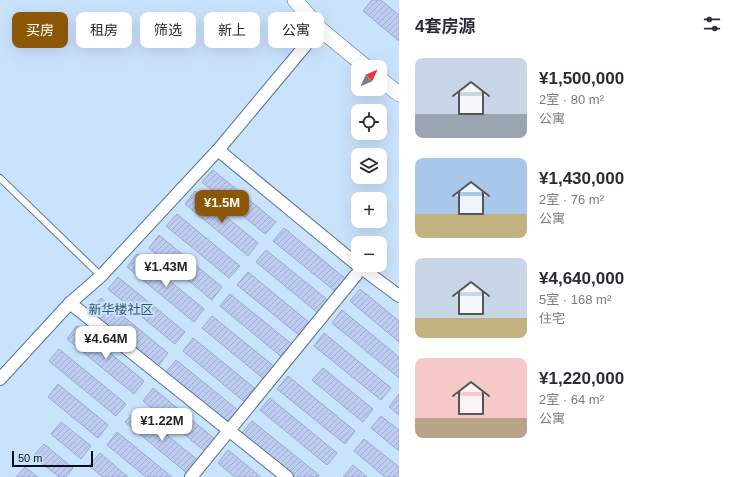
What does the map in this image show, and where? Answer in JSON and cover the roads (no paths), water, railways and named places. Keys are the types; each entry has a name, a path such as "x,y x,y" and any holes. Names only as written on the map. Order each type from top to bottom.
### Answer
{"street":[{"path":"297,1 320,29 358,60"},
{"path":"0,379 70,303 101,276 218,150 303,48"},
{"path":"387,84 399,94"},
{"path":"218,150 360,267 399,296"},
{"path":"191,477 356,275"},
{"path":"70,303 288,477"}],"lane":[{"path":"0,178 101,276"}],"district":[{"name":"新华楼社区","path":"121,309"}]}
